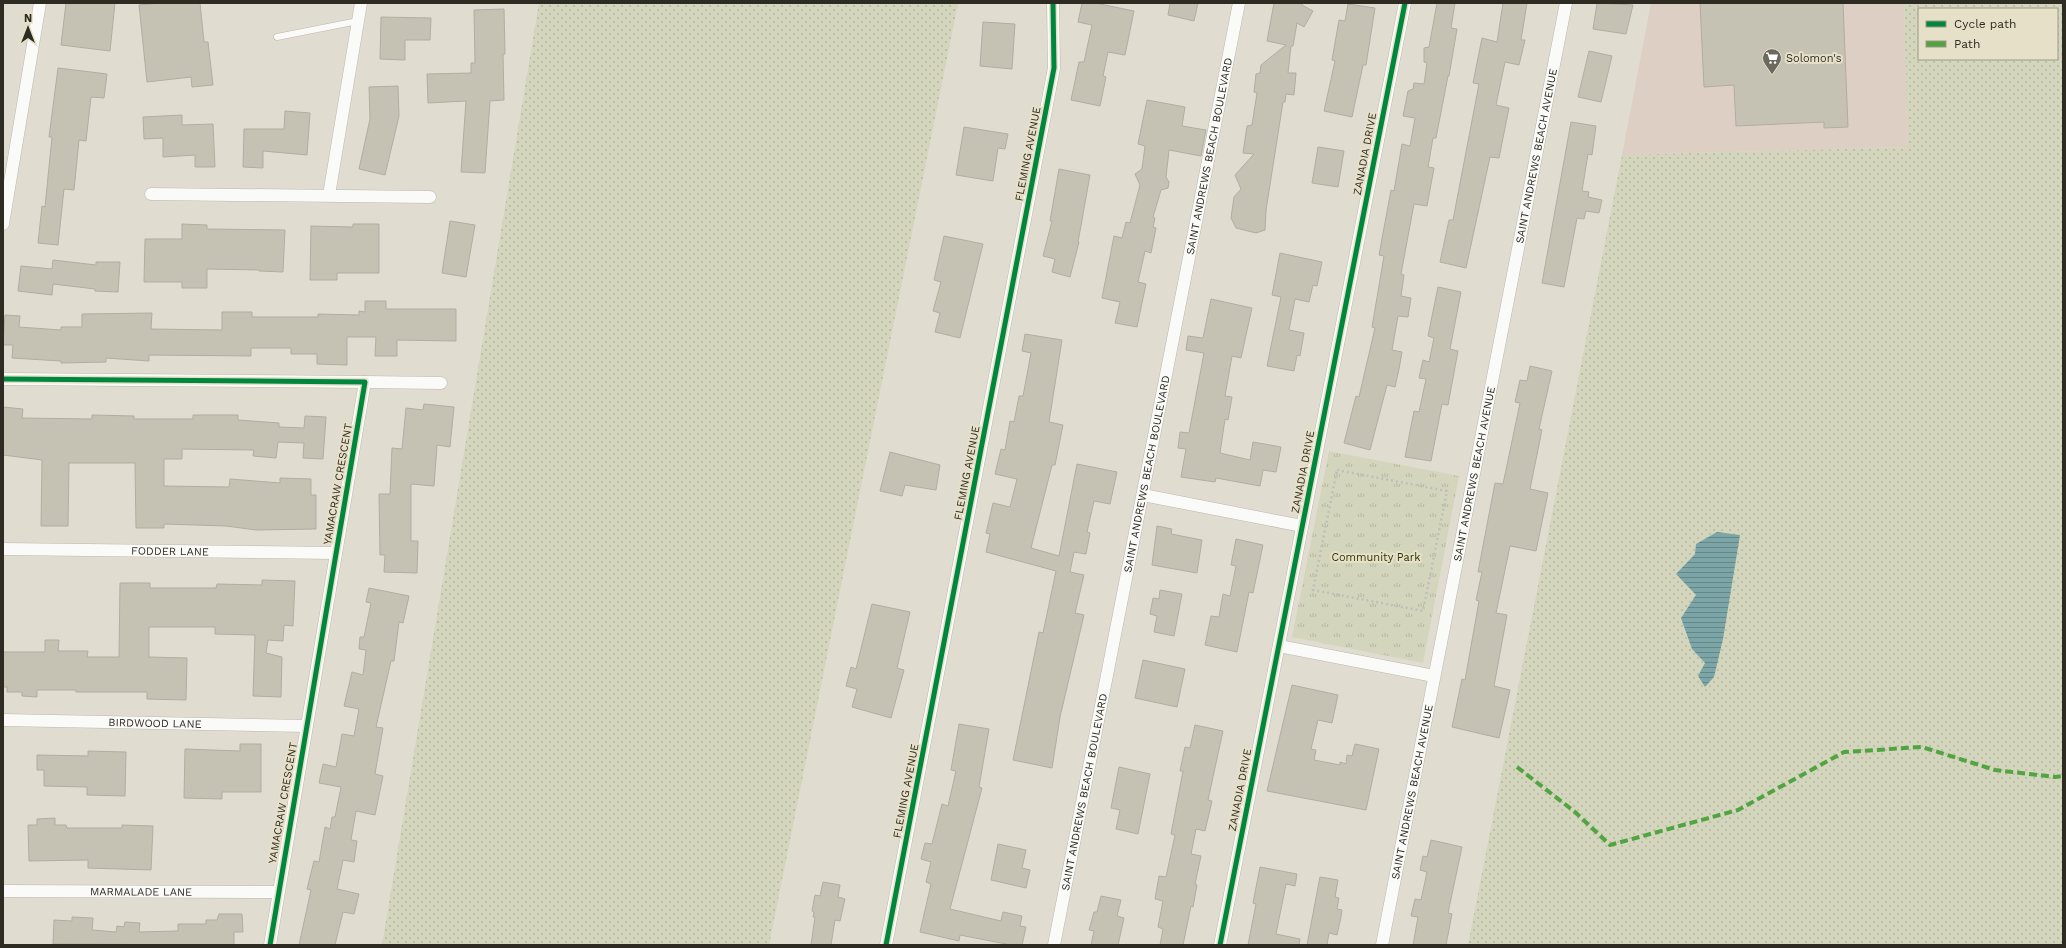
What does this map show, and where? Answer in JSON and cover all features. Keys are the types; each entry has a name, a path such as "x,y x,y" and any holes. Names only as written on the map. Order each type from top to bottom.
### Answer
{"street":[{"path":"3,224 40,3"},
{"path":"329,195 361,3"},
{"name":"FLEMING AVENUE","path":"886,945 1054,68 1053,3"},
{"name":"SAINT ANDREWS BEACH BOULEVARD","path":"1054,945 1239,3"},
{"name":"ZANADIA DRIVE","path":"1220,945 1405,3"},
{"name":"SAINT ANDREWS BEACH AVENUE","path":"1382,945 1566,3"},
{"path":"151,194 329,195 430,198"},
{"path":"3,379 441,383"},
{"name":"YAMACRAW CRESCENT","path":"270,945 365,382"},
{"path":"1143,495 1302,526"},
{"name":"FODDER LANE","path":"3,549 336,553"},
{"path":"1279,646 1434,676"},
{"name":"BIRDWOOD LANE","path":"3,720 306,726"},
{"name":"MARMALADE LANE","path":"3,891 278,892"}],"lane":[{"path":"277,37 358,21"}],"path":[{"path":"1337,470 1447,491 1423,611 1313,590 1337,470"}],"shaded area":[{"name":"Solomon's","path":"1651,3 1904,3 1909,147 1622,155"}],"green space":[{"path":"539,3 958,3 769,945 382,945"},
{"path":"1904,3 2063,3 2063,945 1468,945 1622,155 1908,147"},
{"name":"Community Park","path":"1329,451 1459,476 1423,663 1292,637"}],"water":[{"path":"1717,532 1740,535 1723,639 1714,677 1705,687 1698,676 1705,663 1692,649 1681,618 1696,595 1676,574 1695,554 1696,544"}],"building":[{"path":"66,3 115,3 110,51 61,45"},
{"path":"161,3 200,3 204,42 208,42 213,85 192,87 191,77 147,82 139,5"},
{"path":"1082,3 1095,3 1134,11 1125,55 1108,52 1103,76 1106,77 1100,106 1071,100 1079,62 1084,62 1092,25 1078,22"},
{"path":"1170,3 1198,3 1194,21 1168,15"},
{"path":"1274,3 1302,3 1302,5 1313,11 1304,27 1297,23 1293,46 1291,46 1288,73 1296,73 1294,95 1286,94 1285,102 1283,102 1266,210 1265,230 1256,233 1236,228 1231,218 1234,197 1241,189 1235,175 1254,154 1243,153 1247,126 1252,125 1257,93 1254,92 1256,74 1260,73 1261,65 1286,45 1267,41"},
{"path":"1437,3 1455,3 1451,28 1457,29 1436,138 1433,138 1428,167 1434,168 1427,206 1414,204 1401,274 1404,275 1401,296 1411,298 1408,317 1398,316 1392,350 1402,352 1399,369 1395,387 1387,385 1370,450 1344,443 1356,396 1359,397 1375,328 1372,327 1384,256 1379,255 1391,190 1394,191 1402,144 1410,146 1415,118 1403,116 1408,91 1413,89 1414,83 1424,84 1427,63 1424,62 1424,48 1429,47"},
{"path":"1503,3 1527,3 1521,40 1525,40 1519,65 1505,62 1496,105 1509,108 1499,158 1490,157 1466,268 1440,262 1449,220 1453,220 1479,84 1473,83 1482,38 1497,42"},
{"path":"1597,3 1633,5 1626,34 1593,29"},
{"path":"1700,3 1843,3 1848,127 1824,128 1824,122 1736,126 1734,85 1704,87"},
{"path":"1348,4 1375,8 1366,65 1363,65 1352,117 1324,111 1335,61 1332,60 1339,20 1345,21"},
{"path":"504,9 504,100 490,101 485,173 461,172 466,101 428,103 427,74 471,73 471,63 475,63 474,10"},
{"path":"381,17 431,18 430,40 405,40 405,60 380,59"},
{"path":"983,22 1015,24 1012,69 980,66"},
{"path":"1589,51 1612,56 1601,102 1578,97"},
{"path":"58,68 107,74 104,98 91,97 86,141 79,140 74,190 64,189 58,245 38,243 42,206 45,207 52,137 49,137"},
{"path":"398,86 399,116 385,175 359,169 370,119 369,87"},
{"path":"1147,100 1185,107 1182,126 1206,130 1201,156 1169,150 1166,177 1169,182 1168,188 1161,190 1153,217 1155,218 1153,227 1156,228 1151,253 1145,251 1138,282 1146,284 1137,327 1115,323 1120,302 1102,298 1114,236 1122,238 1126,222 1130,223 1140,185 1135,174 1142,169 1145,146 1138,144"},
{"path":"285,111 310,113 307,155 263,151 263,168 243,167 244,129 284,129"},
{"path":"182,115 182,125 213,124 215,167 195,167 195,155 163,157 163,138 144,139 143,117"},
{"path":"1571,122 1596,126 1592,155 1588,154 1582,191 1589,192 1588,197 1602,200 1599,213 1586,211 1584,219 1577,218 1564,287 1542,283"},
{"path":"964,127 1008,134 1005,149 998,148 993,181 956,175"},
{"path":"1318,147 1344,151 1338,187 1312,183"},
{"path":"1059,169 1090,175 1079,242 1070,277 1052,272 1055,259 1043,256 1052,221 1050,221"},
{"path":"450,221 475,225 466,277 442,273"},
{"path":"182,224 207,225 207,229 285,230 283,272 207,269 207,288 182,288 182,282 144,282 145,239 182,239"},
{"path":"353,224 379,224 379,273 337,273 337,280 310,280 311,226 353,227"},
{"path":"944,236 983,244 960,338 935,332 940,313 933,311 941,282 934,280"},
{"path":"1280,253 1322,262 1317,286 1313,285 1309,302 1295,299 1289,330 1304,333 1300,356 1297,355 1294,371 1267,366 1281,297 1272,295"},
{"path":"53,260 96,265 96,262 120,262 118,292 95,291 95,289 53,284 52,295 18,291 21,266 52,269"},
{"path":"1438,287 1461,292 1450,349 1458,351 1448,405 1442,404 1431,461 1405,457 1414,411 1419,412 1426,379 1419,378 1423,360 1429,362 1434,338 1428,336"},
{"path":"1211,299 1252,308 1241,358 1232,356 1225,396 1232,397 1228,420 1225,419 1220,453 1250,460 1253,442 1281,447 1276,472 1263,470 1260,486 1216,478 1215,482 1181,477 1186,449 1178,448 1180,432 1189,433 1204,353 1186,350 1188,336 1203,338"},
{"path":"365,301 386,301 386,309 456,309 456,341 397,340 397,356 375,356 376,337 347,337 347,365 317,364 317,354 291,354 291,348 251,348 251,356 149,355 149,361 106,358 106,362 61,363 61,361 12,358 13,345 3,345 5,315 20,316 19,327 61,330 61,327 82,327 82,314 152,313 151,329 222,330 222,312 252,312 252,317 318,317 318,314 359,315 359,311 365,312"},
{"path":"1025,334 1062,340 1049,422 1063,425 1055,465 1052,465 1031,548 1059,556 1077,464 1117,472 1110,504 1094,501 1087,532 1090,533 1086,554 1074,552 1070,572 1084,575 1075,613 1084,615 1060,717 1052,768 1013,760 1039,632 1043,633 1056,571 986,552 990,534 986,533 993,503 1010,507 1017,479 995,474 1001,449 1005,450 1010,421 1014,422 1019,396 1023,396 1031,353 1022,351"},
{"path":"1530,366 1552,371 1539,429 1542,430 1530,489 1548,493 1536,551 1510,546 1496,613 1507,615 1494,686 1510,690 1499,738 1452,727 1462,679 1465,680 1479,601 1476,600 1482,572 1478,572 1495,483 1503,484 1520,403 1515,402 1520,380 1527,381"},
{"path":"424,404 454,407 450,447 437,445 434,486 411,484 411,541 418,541 417,573 384,572 385,555 380,555 379,494 390,494 392,448 402,449 406,408 423,410"},
{"path":"3,407 23,409 22,418 92,419 92,415 134,416 134,419 193,419 193,415 238,415 238,420 279,423 279,427 304,428 305,416 326,417 323,459 303,458 304,443 278,442 276,458 253,456 254,450 182,449 182,459 164,459 164,486 229,487 230,479 280,483 280,478 311,479 311,495 316,495 316,529 256,530 226,526 164,524 164,528 136,528 135,463 69,463 68,526 41,526 42,460 3,455"},
{"path":"890,452 940,465 936,490 905,485 902,496 880,491"},
{"path":"1157,526 1172,529 1171,534 1202,540 1197,573 1152,565"},
{"path":"1236,539 1263,545 1253,593 1249,592 1237,652 1205,645 1211,616 1219,617 1223,594 1230,596 1236,566 1231,565"},
{"path":"262,580 295,581 293,626 284,625 283,641 268,640 266,653 282,657 281,697 253,696 255,635 215,634 215,627 149,627 149,657 187,658 186,700 147,699 147,692 76,692 76,690 37,690 37,697 22,696 22,692 7,692 7,687 3,687 3,652 45,652 45,640 59,640 58,651 88,651 87,657 119,657 120,583 150,583 150,588 216,588 217,584 262,585"},
{"path":"369,588 409,596 403,623 399,622 394,661 391,661 376,727 383,728 375,774 383,776 375,815 356,811 351,840 357,841 354,862 343,860 337,889 359,894 354,914 343,912 335,945 299,945 311,890 307,889 314,861 319,862 325,827 330,829 332,817 335,817 341,787 319,783 323,764 336,767 342,734 354,736 359,709 344,706 352,672 363,675 366,650 359,649 360,637 364,637 371,603 366,602"},
{"path":"1160,590 1182,594 1174,636 1154,632 1157,616 1150,614 1153,598 1159,599"},
{"path":"872,604 910,612 897,668 904,670 891,718 852,707 857,689 846,686 851,667 856,669"},
{"path":"1143,660 1185,669 1177,707 1135,698"},
{"path":"1292,685 1338,695 1332,723 1318,720 1311,749 1316,750 1314,760 1340,765 1340,762 1346,764 1347,755 1352,756 1355,744 1379,749 1366,810 1267,791"},
{"path":"959,724 989,729 979,787 982,788 950,909 1001,921 1003,912 1022,916 1020,926 1026,927 1022,945 1011,945 960,935 959,941 920,932 931,884 926,882 931,862 921,859 925,843 932,844 942,804 948,806 956,771 951,770"},
{"path":"1195,725 1223,731 1208,800 1212,801 1205,831 1196,829 1191,854 1201,856 1195,884 1197,885 1193,907 1191,906 1183,945 1160,945 1163,929 1158,927 1163,901 1155,899 1159,876 1166,877 1175,835 1171,834 1183,771 1180,771 1185,747 1190,748"},
{"path":"240,744 261,744 261,792 222,792 222,799 184,798 185,749 240,751"},
{"path":"88,751 126,752 125,796 87,795 87,787 44,786 44,770 37,770 37,755 88,756"},
{"path":"1119,767 1150,774 1138,834 1116,829 1120,810 1111,808"},
{"path":"55,818 55,825 66,825 67,828 122,828 122,825 153,826 151,870 88,868 88,860 29,861 28,825 37,825 37,819"},
{"path":"1431,840 1462,847 1448,913 1452,914 1446,945 1413,945 1418,917 1411,916 1415,899 1421,900 1427,872 1420,870 1423,856 1427,857"},
{"path":"998,844 1026,850 1022,868 1030,870 1026,888 991,880"},
{"path":"1260,867 1297,874 1295,886 1286,884 1276,934 1300,939 1299,945 1248,945 1256,904 1253,903"},
{"path":"1320,877 1338,880 1335,897 1339,898 1337,909 1342,910 1341,917 1337,935 1329,933 1327,945 1307,945"},
{"path":"823,882 840,885 838,897 845,899 840,921 835,920 831,945 811,945 815,917 813,917 814,912 812,911 815,895 820,896"},
{"path":"1101,896 1121,900 1117,916 1124,918 1118,945 1091,945 1094,931 1089,930 1094,912 1097,912"},
{"path":"219,914 242,914 243,932 234,932 234,945 53,944 54,920 72,921 72,917 93,918 92,930 116,932 117,926 124,927 125,922 140,923 139,932 178,931 178,924 206,924 206,920 217,920"}],"marked path":[{"path":"1517,767 1575,812 1610,845 1738,810 1844,752 1922,747 1995,770 2055,777 2063,776"}],"cycle path":[{"path":"886,945 1054,68 1053,3"},
{"path":"1220,945 1405,3"},
{"path":"3,379 365,382 270,945"}],"place":[{"name":"Solomon's","path":"1772,75"}]}
